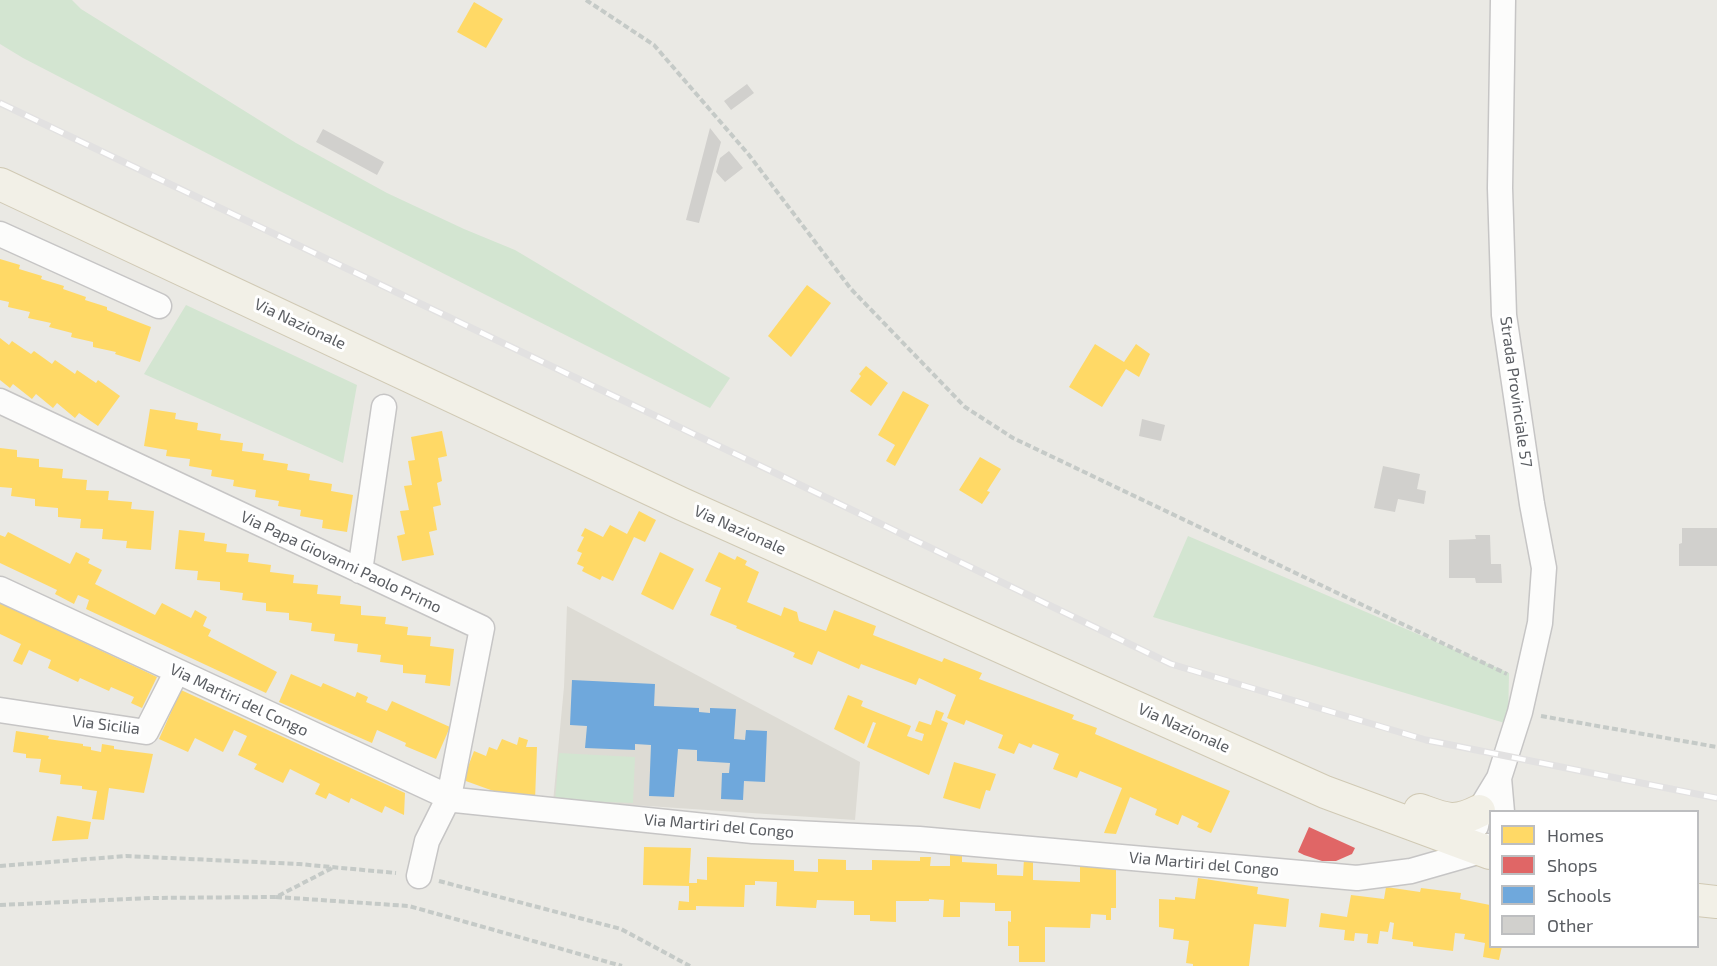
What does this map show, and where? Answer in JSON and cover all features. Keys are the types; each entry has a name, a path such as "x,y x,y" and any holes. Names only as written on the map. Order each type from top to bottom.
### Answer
{"main road":[{"name":"Via Nazionale","path":"0,184 682,504 1325,792 1487,849"},
{"path":"1325,792 1390,799 1443,818 1463,819 1489,811"},
{"path":"1699,900 1717,902"}],"street":[{"name":"Strada Provinciale 57","path":"1490,810 1520,712 1540,623 1544,568 1532,504 1504,315 1500,188 1503,0"},
{"path":"0,234 159,306"},
{"name":"Via Papa Giovanni Paolo Primo","path":"0,401 482,628 448,797 427,841 419,876"},
{"path":"360,571 384,407"},
{"name":"Via Martiri del Congo","path":"0,589 455,800 753,831 919,838 1357,878 1411,871 1487,849"},
{"name":"Via Sicilia","path":"0,710 146,732 177,671"},
{"name":"Strada Provinciale 57","path":"1487,849 1474,835 1489,812"}],"path":[{"path":"586,0 654,45 749,155 851,289 965,407 1013,438 1526,684"},
{"path":"1520,712 1666,736 1717,747"},
{"path":"0,866 126,856 299,864 419,876 621,929 690,966"},
{"path":"276,897 334,867"},
{"path":"0,905 150,898 276,897 409,906 622,966"}],"shaded area":[{"path":"567,606 860,762 855,820 553,802 564,687"}],"green space":[{"path":"0,0 72,0 81,9 296,143 387,193 515,250 730,378 710,408 276,189 23,58 0,44"},
{"path":"186,305 357,385 343,463 144,374"},
{"path":"1188,536 1509,673 1508,724 1153,617"},
{"path":"559,753 635,757 633,803 555,800"}],"building: Homes":[{"path":"474,2 503,19 486,48 457,32"},
{"path":"0,259 20,265 19,269 42,276 41,279 64,286 63,289 86,297 85,300 107,307 107,310 151,327 140,362 115,354 116,352 93,347 93,342 71,337 72,333 49,327 51,323 28,318 30,312 8,307 9,302 0,300"},
{"path":"807,285 831,303 791,357 768,336"},
{"path":"0,338 9,345 12,341 31,354 34,351 52,364 55,360 75,374 77,370 96,383 98,380 120,396 98,426 79,413 75,418 57,403 53,408 36,394 32,399 13,384 10,388 0,380"},
{"path":"1095,344 1124,362 1136,344 1150,354 1139,377 1126,369 1102,407 1069,387"},
{"path":"866,366 888,383 871,406 850,391"},
{"path":"903,391 929,405 895,466 886,461 895,445 878,435"},
{"path":"150,409 176,413 175,419 198,423 197,430 221,434 220,440 243,443 242,451 264,454 263,460 288,464 287,470 310,474 309,480 332,484 331,491 353,495 347,532 322,528 323,520 300,516 301,510 278,506 279,501 255,497 256,490 233,486 234,480 211,476 212,470 189,466 190,459 166,456 167,450 144,446"},
{"path":"442,431 447,456 438,458 442,481 437,483 441,505 433,507 437,530 429,532 434,555 402,561 397,536 405,534 400,511 409,510 404,486 412,485 408,461 415,460 411,437"},
{"path":"0,448 17,450 17,457 39,459 39,467 63,469 62,478 87,480 86,490 109,491 108,500 132,502 131,509 154,511 151,550 126,548 127,541 102,539 103,529 80,528 81,519 58,517 58,508 35,506 35,499 11,496 12,488 0,487"},
{"path":"980,457 1001,469 987,491 990,492 982,504 959,490"},
{"path":"639,511 656,520 645,542 634,537 613,581 602,576 600,580 582,571 584,567 577,564 582,553 577,551 584,537 581,536 585,528 603,537 610,525 627,534"},
{"path":"179,530 205,533 204,541 227,544 226,552 249,554 248,562 271,565 270,572 294,575 293,583 318,585 317,594 341,596 340,604 361,606 361,615 386,617 385,624 408,627 407,635 431,637 430,646 454,649 450,686 425,683 426,675 403,673 403,665 380,662 381,655 357,652 358,644 334,641 335,634 311,631 312,623 289,620 289,613 266,611 266,603 242,600 243,593 220,590 220,582 197,580 198,571 175,569"},
{"path":"8,532 70,564 76,552 90,559 88,563 102,570 95,584 155,615 162,603 191,618 195,610 207,617 203,626 211,630 208,636 277,672 266,693 86,609 89,600 78,595 74,604 55,594 57,590 0,563 0,535 5,537"},
{"path":"660,552 694,569 673,610 641,594"},
{"path":"719,552 735,560 737,556 747,561 745,565 759,572 747,602 781,616 784,607 797,612 799,621 826,631 834,610 876,626 873,635 942,662 944,658 982,673 979,679 1074,715 1072,719 1097,728 1095,734 1230,791 1211,833 1197,827 1199,823 1182,815 1178,825 1155,815 1157,809 1130,797 1116,834 1104,833 1122,788 1080,771 1077,778 1053,769 1059,754 1033,744 1031,748 1019,743 1014,754 998,748 1003,735 966,720 964,725 947,718 956,695 919,678 916,685 861,664 859,669 818,651 812,665 793,657 795,653 710,615 721,588 705,581"},
{"path":"0,603 157,677 142,708 131,703 134,697 111,687 109,691 80,678 78,682 48,668 51,660 29,650 22,665 13,661 21,644 0,634"},
{"path":"291,674 321,687 323,683 355,697 357,692 368,697 366,702 387,711 392,701 450,727 436,759 405,746 406,743 377,730 372,743 279,702"},
{"path":"181,690 405,793 404,815 385,806 382,813 351,798 349,803 329,793 326,799 315,794 320,784 290,769 283,783 254,769 257,764 238,755 247,736 234,730 223,752 195,738 188,752 159,739"},
{"path":"848,695 863,701 861,706 911,726 907,736 922,741 924,734 915,731 919,721 931,725 936,710 944,713 941,720 948,723 929,775 867,747 876,723 873,722 864,744 834,729"},
{"path":"16,731 83,744 83,746 91,747 91,750 101,752 102,744 114,746 114,749 153,754 144,793 109,788 104,820 92,819 97,791 82,789 82,786 60,784 61,775 39,772 41,759 26,758 26,754 13,752"},
{"path":"519,737 528,740 526,747 537,747 535,800 499,793 463,780 474,751 486,756 489,747 497,750 502,739 517,745"},
{"path":"954,762 996,774 990,791 986,790 980,809 943,798"},
{"path":"57,816 91,822 88,839 52,841"},
{"path":"644,847 691,848 689,883 697,883 697,879 707,880 707,857 794,860 794,871 818,872 818,859 846,860 846,870 872,870 872,860 920,861 920,857 931,857 930,866 950,866 950,854 962,854 962,862 997,864 997,875 1023,876 1024,858 1033,859 1033,880 1080,882 1080,866 1116,868 1116,908 1111,908 1111,920 1106,920 1106,915 1091,914 1090,928 1045,927 1045,962 1019,962 1019,946 1008,946 1008,921 1011,922 1011,911 995,911 995,903 960,902 960,917 943,917 944,900 896,901 896,922 870,921 870,915 854,915 854,901 817,900 816,908 776,906 777,882 755,881 755,885 745,885 744,907 696,906 696,910 678,910 679,901 689,902 689,886 643,885"},
{"path":"1198,878 1258,887 1257,894 1289,899 1286,927 1254,924 1249,966 1193,966 1193,964 1186,963 1189,941 1173,939 1174,929 1159,927 1159,899 1175,900 1175,897 1195,899"},
{"path":"1386,887 1420,892 1421,888 1461,893 1460,899 1489,905 1489,948 1502,948 1499,960 1483,957 1485,943 1464,939 1465,934 1455,933 1453,951 1413,946 1413,942 1392,939 1394,923 1390,922 1388,932 1380,931 1378,944 1367,943 1368,934 1355,933 1354,941 1344,940 1345,930 1319,927 1321,913 1347,917 1351,895 1384,899"}],"building: Shops":[{"path":"1309,827 1355,848 1352,854 1336,861 1322,861 1298,852"}],"building: Schools":[{"path":"572,680 655,684 654,706 699,708 699,712 710,713 710,708 736,709 734,739 745,740 746,730 767,731 765,782 744,781 743,800 721,799 722,773 729,773 730,763 697,761 697,750 678,749 674,797 649,796 651,745 635,744 635,750 585,748 587,726 570,725"}],"building: Other":[{"path":"747,84 754,93 731,110 724,101"},
{"path":"710,128 721,142 699,223 686,220"},
{"path":"323,129 384,162 377,175 316,142"},
{"path":"729,151 743,168 725,182 716,172 720,158"},
{"path":"1142,419 1165,425 1161,441 1139,436"},
{"path":"1383,466 1420,474 1417,489 1426,491 1424,504 1398,499 1395,512 1374,508"},
{"path":"1682,528 1717,528 1717,566 1679,566"},
{"path":"1475,535 1490,535 1491,564 1501,564 1502,583 1476,583 1475,578 1449,578 1449,540 1476,539"}],"railway":[{"path":"0,103 1171,664 1426,740 1717,798"}]}
